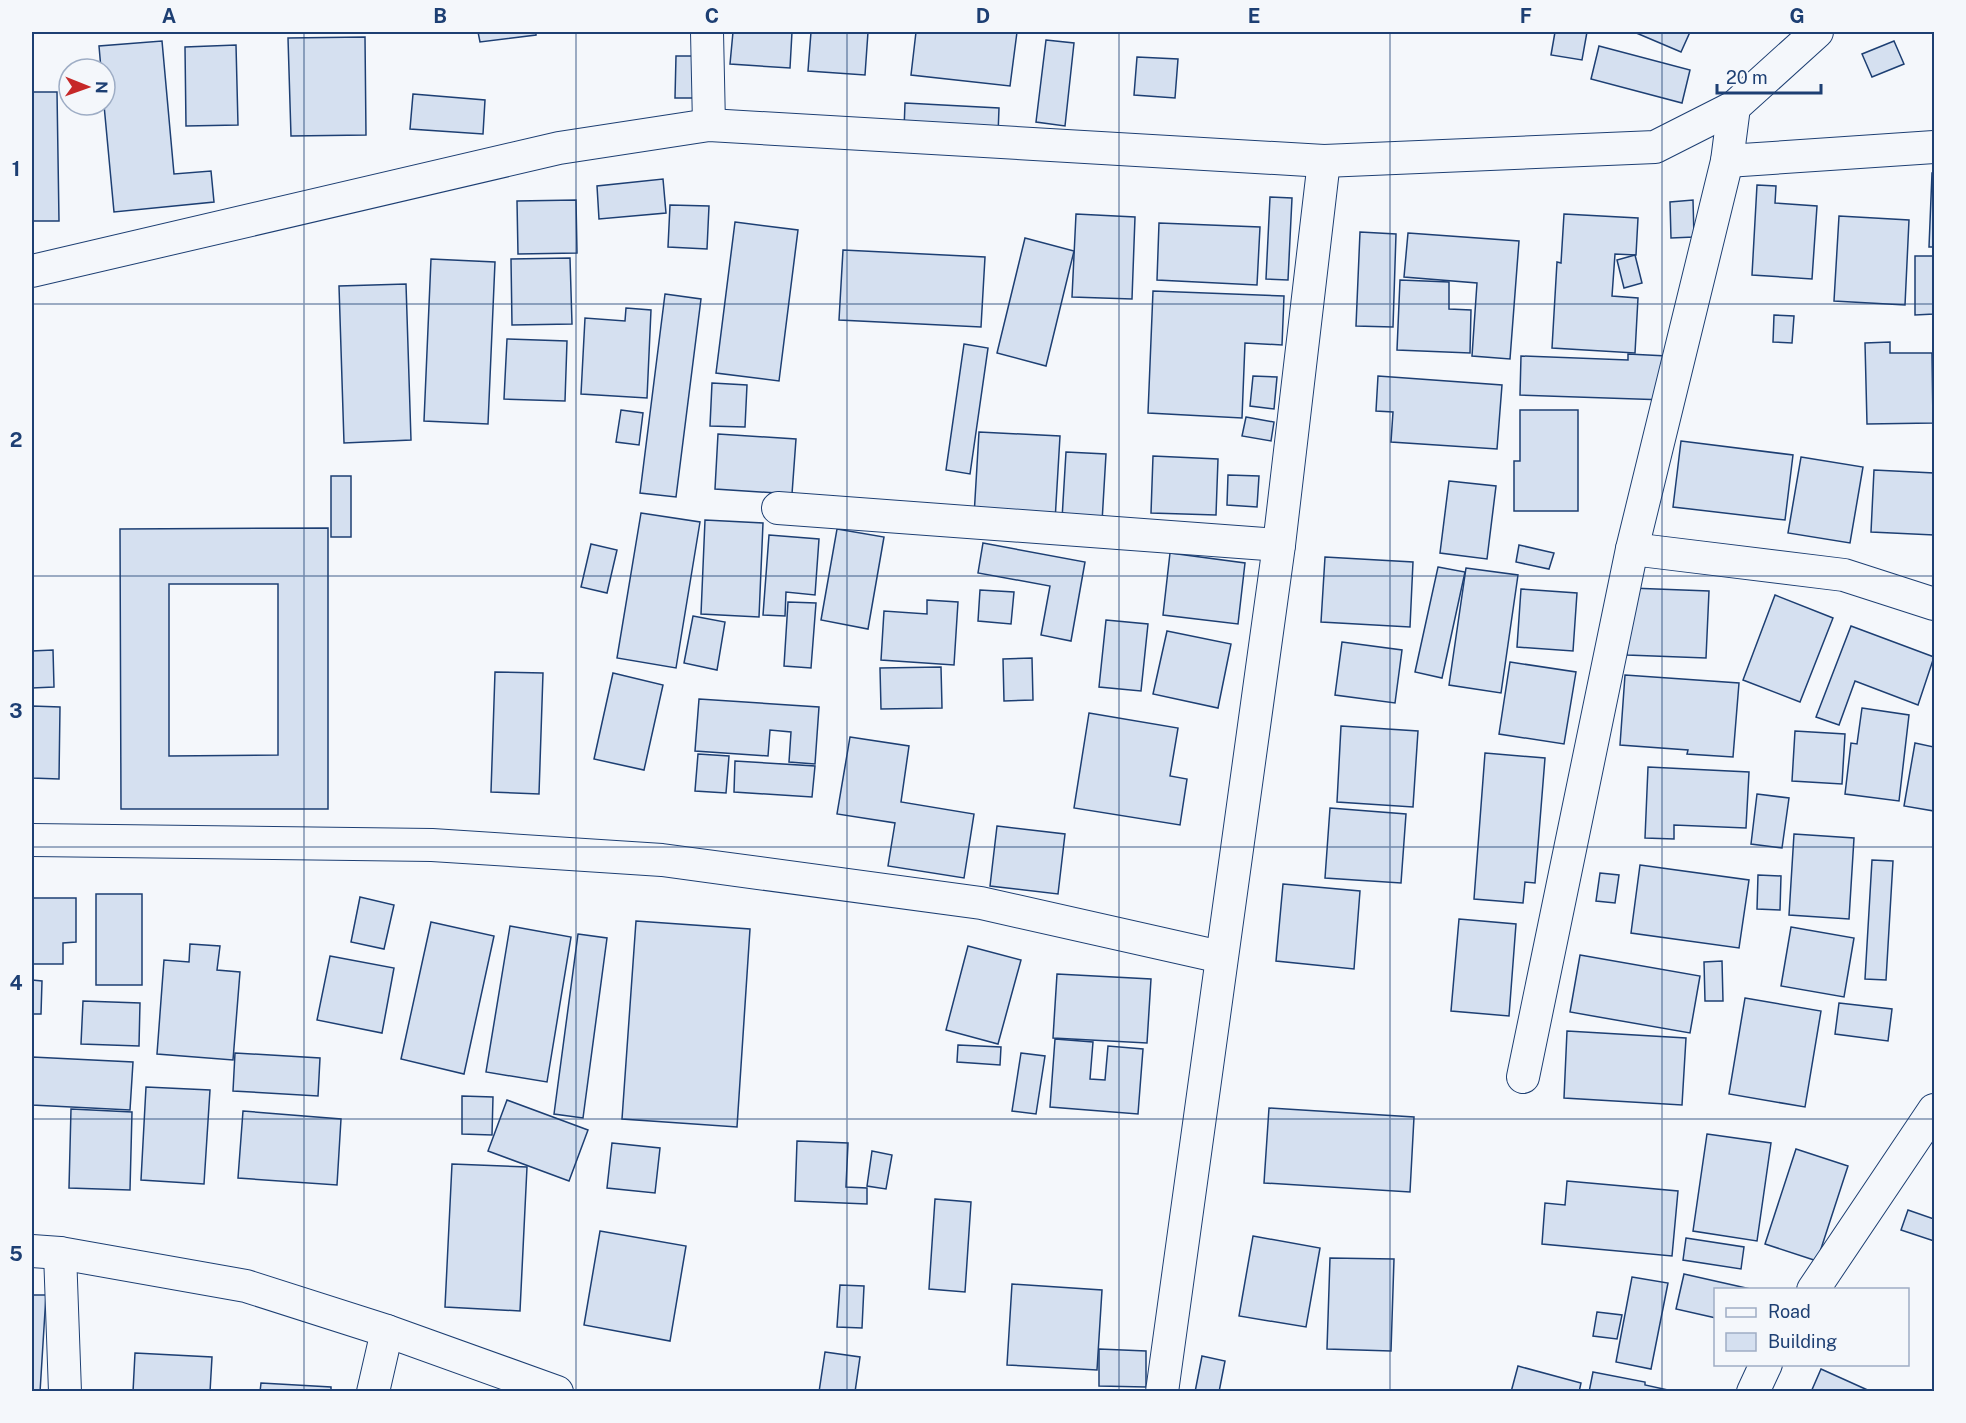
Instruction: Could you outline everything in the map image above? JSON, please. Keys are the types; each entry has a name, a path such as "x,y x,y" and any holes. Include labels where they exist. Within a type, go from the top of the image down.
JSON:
{"street":[{"path":"707,32 709,125"},
{"path":"32,271 559,148 709,125 1324,161 1655,147 1734,107 1817,32"},
{"path":"1523,1077 1632,549 1727,161 1734,107"},
{"path":"1727,161 1935,147"},
{"path":"1162,1392 1279,545 1324,161"},
{"path":"778,508 1279,545"},
{"path":"1632,549 1844,575 1935,604"},
{"path":"32,840 432,845 662,860 981,903 1221,957"},
{"path":"1814,1288 1935,1110"},
{"path":"65,1392 46,1252 246,1286 387,1331 557,1392"},
{"path":"373,1392 387,1331"},
{"path":"1753,1392 1766,1366"}],"building":[{"path":"478,32 536,32 536,35 480,42"},
{"path":"733,32 792,32 790,68 730,64"},
{"path":"811,32 868,32 865,75 808,71"},
{"path":"916,32 1017,32 1010,86 911,75"},
{"path":"1555,32 1587,32 1582,60 1551,55"},
{"path":"1634,32 1690,32 1681,52"},
{"path":"365,37 366,135 291,136 288,38"},
{"path":"1046,40 1074,43 1065,126 1036,122"},
{"path":"162,41 174,174 211,171 214,202 114,212 105,117 117,117 117,57 100,57 99,46"},
{"path":"1894,41 1904,64 1872,77 1862,54"},
{"path":"236,45 238,125 186,126 185,47"},
{"path":"1599,46 1690,70 1682,103 1591,79"},
{"path":"676,56 697,56 696,98 675,98"},
{"path":"1137,57 1178,59 1175,98 1134,95"},
{"path":"32,92 57,92 59,221 32,221"},
{"path":"413,94 485,100 483,134 410,129"},
{"path":"905,103 999,108 998,135 904,130"},
{"path":"1932,173 1934,173 1934,247 1929,247"},
{"path":"663,179 666,213 599,219 597,186"},
{"path":"1757,185 1776,186 1775,203 1817,206 1812,279 1752,275"},
{"path":"1270,197 1292,198 1288,280 1266,279"},
{"path":"576,200 577,253 518,254 517,201"},
{"path":"1693,200 1694,237 1671,238 1670,202"},
{"path":"670,205 709,206 707,249 668,247"},
{"path":"1076,214 1135,217 1132,299 1072,297"},
{"path":"1564,214 1638,218 1636,255 1615,254 1612,296 1638,298 1635,353 1552,348 1557,262 1561,263"},
{"path":"1839,216 1909,220 1905,305 1834,301"},
{"path":"735,222 798,230 779,381 716,373"},
{"path":"1159,223 1260,227 1257,285 1157,280"},
{"path":"1360,232 1396,234 1393,327 1356,326"},
{"path":"1408,233 1519,241 1510,359 1472,356 1477,283 1404,277"},
{"path":"1025,238 1074,251 1046,366 997,353"},
{"path":"843,250 985,257 981,327 839,320"},
{"path":"1635,255 1642,283 1624,288 1617,260"},
{"path":"1915,256 1934,256 1934,314 1915,315"},
{"path":"570,258 572,324 512,325 511,259"},
{"path":"431,259 495,262 488,424 424,421"},
{"path":"1400,280 1449,282 1449,309 1471,310 1470,353 1397,350"},
{"path":"406,284 411,440 344,443 339,286"},
{"path":"1153,291 1284,296 1282,345 1245,343 1242,418 1148,413"},
{"path":"665,294 701,299 676,497 640,493"},
{"path":"626,308 651,310 647,398 581,394 585,318 625,321"},
{"path":"1774,315 1794,316 1792,343 1773,342"},
{"path":"507,339 567,341 565,401 504,399"},
{"path":"1890,342 1890,353 1932,353 1933,423 1867,424 1865,343"},
{"path":"964,344 988,348 970,474 946,470"},
{"path":"1628,354 1667,356 1666,400 1520,395 1521,356 1628,360"},
{"path":"1253,376 1277,377 1274,409 1250,406"},
{"path":"1378,376 1502,385 1497,449 1391,442 1393,412 1376,411"},
{"path":"712,383 747,385 745,427 710,426"},
{"path":"621,410 643,413 639,445 616,442"},
{"path":"1520,410 1578,410 1578,511 1514,511 1514,461 1520,461"},
{"path":"1246,417 1274,422 1271,441 1242,436"},
{"path":"979,432 1060,436 1055,521 974,516"},
{"path":"718,434 796,439 792,494 715,489"},
{"path":"1681,441 1793,455 1785,520 1673,507"},
{"path":"1066,452 1106,454 1102,522 1062,519"},
{"path":"1153,456 1218,459 1216,515 1151,513"},
{"path":"1801,457 1863,467 1850,543 1788,533"},
{"path":"1874,470 1934,473 1934,535 1871,532"},
{"path":"1228,475 1259,476 1257,507 1227,505"},
{"path":"331,476 351,476 351,537 331,537"},
{"path":"1449,481 1496,486 1487,559 1440,553"},
{"path":"641,513 700,522 676,668 617,658"},
{"path":"705,520 763,523 759,617 701,614"},
{"path":"328,528 328,809 121,809 120,529","holes":["169,584 278,584 278,755 169,756"]},
{"path":"837,529 884,537 868,629 821,620"},
{"path":"769,535 819,539 815,595 786,592 785,616 763,615"},
{"path":"983,543 1085,562 1071,641 1041,635 1050,586 978,573"},
{"path":"591,544 617,550 607,593 581,587"},
{"path":"1519,545 1554,553 1549,569 1516,562"},
{"path":"1170,553 1245,563 1238,624 1163,615"},
{"path":"1325,557 1413,562 1410,627 1321,622"},
{"path":"1438,567 1465,572 1442,678 1415,672"},
{"path":"1466,568 1518,575 1501,693 1449,685"},
{"path":"1630,588 1709,591 1706,658 1627,655"},
{"path":"1521,589 1577,593 1573,651 1517,647"},
{"path":"980,590 1014,592 1011,624 978,621"},
{"path":"1775,595 1833,618 1800,702 1743,680"},
{"path":"927,600 958,602 954,665 881,660 884,611 927,614"},
{"path":"788,602 816,603 811,668 784,666"},
{"path":"693,616 725,622 717,670 684,663"},
{"path":"1106,620 1148,624 1141,691 1099,687"},
{"path":"1851,626 1934,657 1918,705 1855,681 1839,725 1816,717"},
{"path":"1167,631 1231,644 1218,708 1153,694"},
{"path":"1342,642 1402,650 1395,703 1335,695"},
{"path":"53,650 54,687 32,688 32,651"},
{"path":"1032,658 1033,700 1004,701 1003,659"},
{"path":"1510,662 1576,672 1564,744 1499,734"},
{"path":"941,667 942,708 881,709 880,668"},
{"path":"495,672 543,673 539,794 491,792"},
{"path":"613,673 663,685 644,770 594,759"},
{"path":"1625,675 1739,683 1733,757 1687,754 1688,750 1620,745"},
{"path":"699,699 819,707 815,764 789,762 791,732 770,730 768,756 695,751"},
{"path":"32,706 60,707 59,779 32,778"},
{"path":"1862,708 1909,715 1899,801 1845,794 1851,743 1857,744"},
{"path":"1089,713 1178,728 1170,776 1187,779 1180,825 1074,808"},
{"path":"1341,726 1418,731 1413,807 1337,802"},
{"path":"1795,731 1845,734 1842,784 1792,781"},
{"path":"850,737 909,746 901,802 974,814 964,878 888,866 895,823 837,814"},
{"path":"1915,743 1934,747 1934,811 1904,806"},
{"path":"1485,753 1545,758 1535,883 1525,882 1523,903 1474,899"},
{"path":"698,754 729,756 726,793 695,791"},
{"path":"735,761 815,766 812,797 734,792"},
{"path":"1648,767 1749,772 1746,828 1674,825 1674,839 1645,838"},
{"path":"1757,794 1789,798 1782,848 1751,844"},
{"path":"1330,808 1406,814 1401,883 1325,878"},
{"path":"997,826 1065,834 1058,894 990,886"},
{"path":"1794,834 1854,838 1849,919 1789,915"},
{"path":"1872,860 1893,861 1886,980 1865,979"},
{"path":"1640,865 1749,880 1739,948 1631,933"},
{"path":"1600,873 1619,875 1615,903 1596,901"},
{"path":"1758,875 1781,876 1780,910 1757,909"},
{"path":"1283,884 1360,891 1354,969 1276,961"},
{"path":"96,894 142,894 142,985 96,985"},
{"path":"360,897 394,905 384,949 351,942"},
{"path":"32,898 76,898 76,942 63,943 63,964 32,964"},
{"path":"1459,919 1516,924 1509,1016 1451,1011"},
{"path":"636,921 750,929 737,1127 622,1119"},
{"path":"431,922 494,936 464,1074 401,1059"},
{"path":"510,926 571,937 547,1082 486,1072"},
{"path":"1791,927 1854,938 1844,997 1781,986"},
{"path":"578,934 607,938 583,1118 554,1114"},
{"path":"190,944 220,946 217,970 240,972 233,1060 157,1054 164,960 189,962"},
{"path":"968,946 1021,960 998,1044 946,1030"},
{"path":"1580,955 1700,976 1690,1033 1570,1012"},
{"path":"330,956 394,968 382,1033 317,1020"},
{"path":"1722,961 1723,1001 1705,1001 1704,962"},
{"path":"1057,974 1151,979 1147,1043 1053,1038"},
{"path":"32,980 42,981 41,1014 32,1014"},
{"path":"1745,998 1821,1011 1805,1107 1729,1094"},
{"path":"83,1001 140,1003 139,1046 81,1044"},
{"path":"1839,1003 1892,1009 1888,1041 1835,1034"},
{"path":"1567,1031 1686,1038 1682,1105 1564,1098"},
{"path":"1055,1039 1093,1042 1090,1079 1105,1080 1108,1046 1143,1049 1138,1114 1050,1107"},
{"path":"958,1045 1001,1047 1000,1065 957,1062"},
{"path":"235,1053 320,1058 318,1096 233,1091"},
{"path":"1021,1053 1045,1056 1036,1114 1012,1111"},
{"path":"32,1057 133,1062 130,1110 32,1105"},
{"path":"146,1087 210,1090 204,1184 141,1180"},
{"path":"462,1096 493,1097 492,1135 462,1134"},
{"path":"507,1100 588,1130 569,1181 488,1151"},
{"path":"1269,1108 1414,1117 1410,1192 1264,1183"},
{"path":"71,1109 132,1112 130,1190 69,1188"},
{"path":"243,1111 341,1119 337,1185 238,1178"},
{"path":"1707,1134 1771,1143 1757,1241 1693,1231"},
{"path":"797,1141 848,1143 846,1187 867,1188 867,1204 795,1201"},
{"path":"612,1143 660,1148 655,1193 607,1188"},
{"path":"1796,1149 1848,1166 1817,1261 1765,1244"},
{"path":"872,1151 892,1155 886,1189 867,1186"},
{"path":"452,1164 527,1167 520,1311 445,1307"},
{"path":"1567,1181 1678,1191 1672,1256 1542,1244 1545,1203 1565,1205"},
{"path":"935,1199 971,1202 965,1292 929,1289"},
{"path":"1908,1210 1934,1219 1934,1241 1901,1230"},
{"path":"600,1231 686,1246 670,1341 584,1325"},
{"path":"1253,1236 1320,1248 1306,1327 1239,1316"},
{"path":"1686,1238 1744,1247 1741,1269 1683,1260"},
{"path":"1330,1258 1394,1259 1391,1351 1327,1349"},
{"path":"1684,1274 1746,1288 1714,1288 1714,1318 1676,1309"},
{"path":"1632,1277 1668,1283 1651,1369 1616,1362"},
{"path":"1012,1284 1102,1290 1097,1370 1007,1365"},
{"path":"840,1285 864,1286 862,1328 837,1327"},
{"path":"32,1295 46,1295 40,1392 32,1392"},
{"path":"1597,1312 1622,1315 1617,1339 1593,1336"},
{"path":"1099,1349 1146,1351 1146,1387 1099,1386"},
{"path":"825,1352 860,1357 855,1392 819,1392"},
{"path":"135,1353 212,1357 210,1392 133,1392"},
{"path":"1202,1356 1225,1361 1219,1392 1195,1392"},
{"path":"1518,1366 1581,1383 1579,1392 1511,1392"},
{"path":"1821,1369 1872,1392 1811,1392"},
{"path":"1593,1372 1645,1382 1645,1385 1677,1392 1589,1392"},
{"path":"261,1383 331,1387 331,1392 260,1392"}]}
